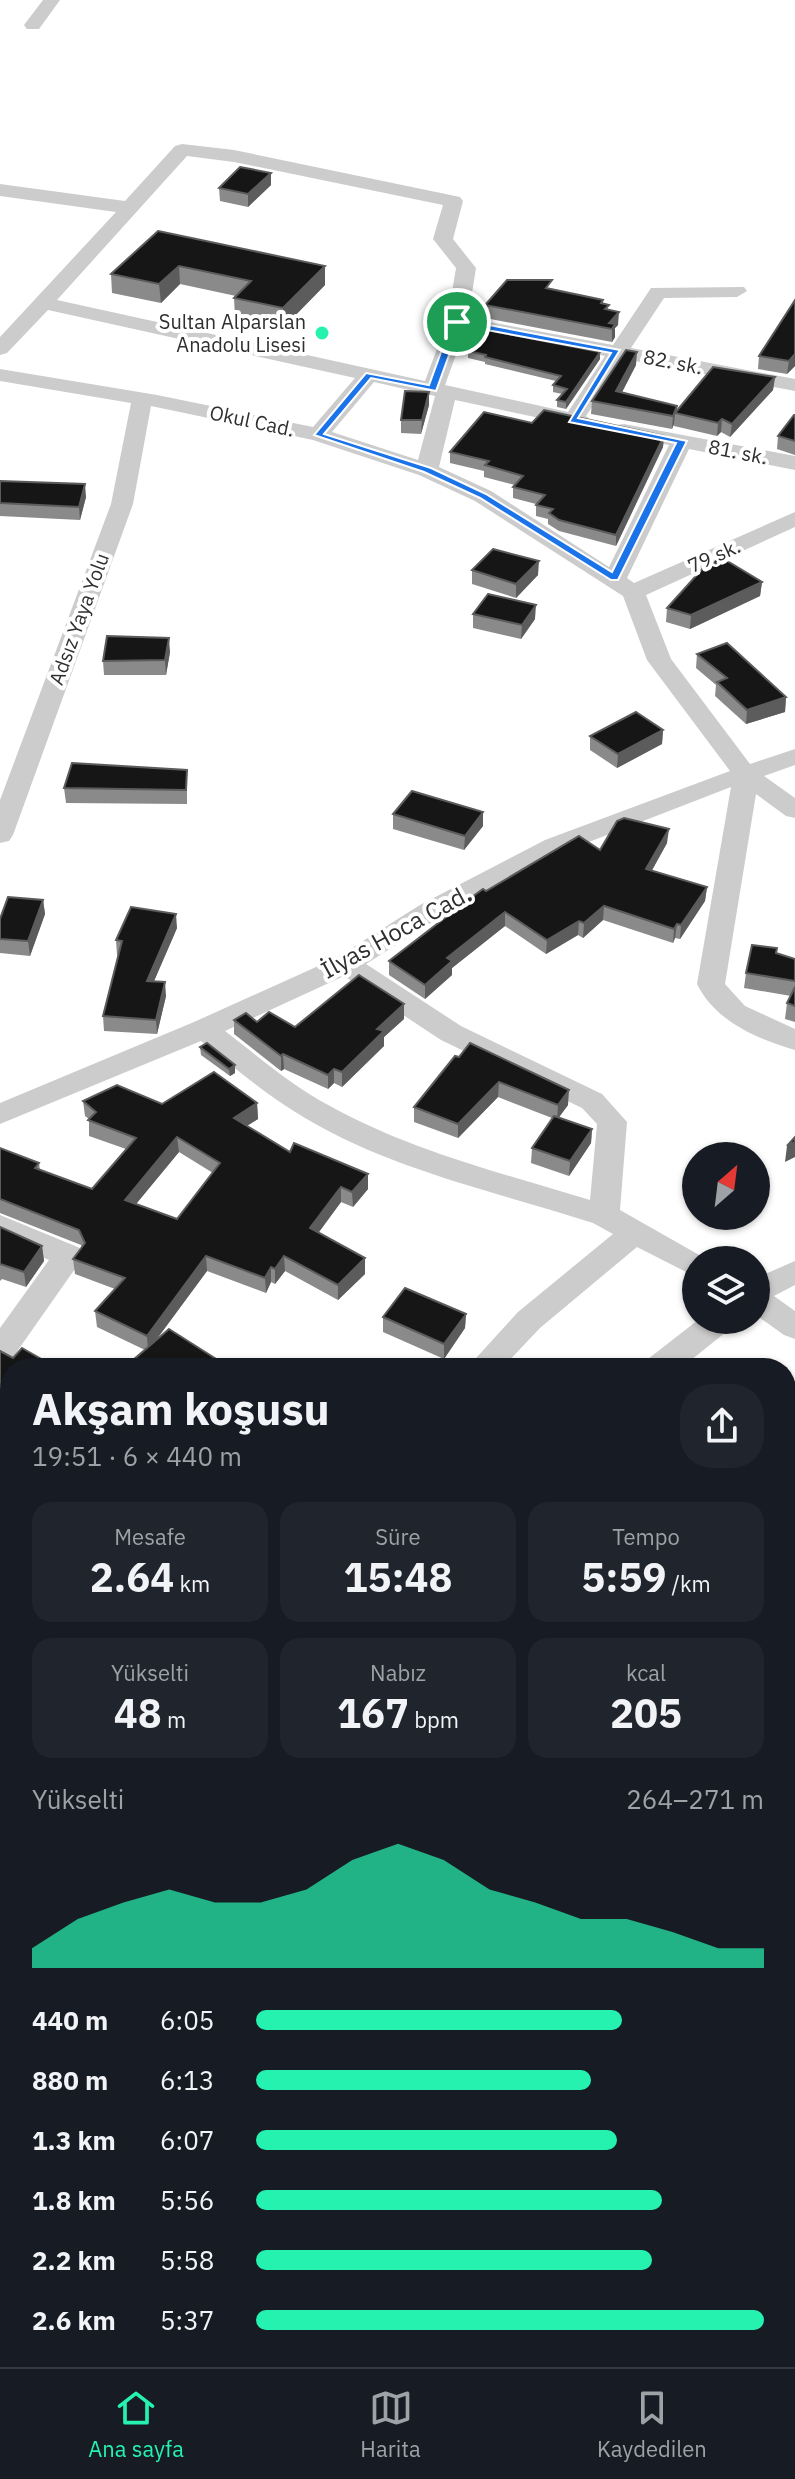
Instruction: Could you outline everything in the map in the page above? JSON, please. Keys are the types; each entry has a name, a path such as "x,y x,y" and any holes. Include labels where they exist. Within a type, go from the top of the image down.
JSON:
{"street":[{"path":"33,25 52,0"},
{"path":"0,349 182,150 234,156 453,201 443,239 465,265 464,280 457,322 439,390 427,470"},
{"path":"0,190 131,208"},
{"path":"573,420 658,292 737,291"},
{"name":"81. sk.","path":"43,303 573,420 795,463"},
{"name":"82. sk.","path":"457,322 795,385"},
{"name":"Okul Cad.","path":"0,375 142,399 318,435 427,470 483,496 624,585"},
{"path":"318,435 369,375"},
{"name":"Adsız Yaya Yolu","path":"0,835 122,504 142,399"},
{"path":"682,441 624,585 659,660 746,775 795,810"},
{"name":"79.sk.","path":"624,585 795,519"},
{"name":"İlyas Hoca Cad.","path":"0,1114 204,1029 346,964 430,911 554,846 692,792 795,757"},
{"path":"746,775 711,984 715,997 730,1010 795,1040"},
{"path":"346,964 451,1033 592,1101 605,1111 612,1122 604,1215"},
{"path":"204,1029 254,1069 331,1120 403,1152 604,1215 682,1259"},
{"path":"0,1226 69,1256 0,1352"},
{"path":"493,1358 529,1320 634,1233"},
{"path":"770,1284 795,1272"},
{"path":"770,1309 795,1327"},
{"path":"672,1358 702,1334"}],"building":[{"path":"240,167 271,173 248,194 219,188"},
{"path":"158,231 325,266 283,308 234,298 251,281 179,266 159,284 111,274"},
{"path":"507,280 552,280 546,288 603,300 601,303 609,305 605,309 619,312 609,323 615,324 612,329 485,305"},
{"path":"795,300 795,354 789,361 759,356"},
{"path":"477,328 600,352 566,402 557,400 567,389 553,385 561,376 468,351 473,346 462,344"},
{"path":"626,350 637,352 616,391 677,406 673,416 592,401"},
{"path":"713,367 775,377 732,424 722,419 718,423 675,413"},
{"path":"405,391 429,392 422,420 401,420"},
{"path":"544,410 664,436 616,535 559,520 549,513 553,509 536,505 545,495 513,487 523,476 485,465 489,461 450,452 484,412 532,423"},
{"path":"794,415 795,441 778,436"},
{"path":"0,481 85,484 79,507 0,503"},
{"path":"493,549 539,561 516,584 472,570"},
{"path":"724,559 762,582 691,615 667,608 703,568"},
{"path":"488,594 536,605 522,625 473,614"},
{"path":"107,636 169,638 165,660 103,661"},
{"path":"727,643 786,697 747,710 717,682 727,678 697,654"},
{"path":"636,712 663,730 618,754 590,736"},
{"path":"72,763 187,770 186,790 64,788"},
{"path":"412,791 483,812 465,836 393,814"},
{"path":"624,818 669,829 646,869 707,887 681,925 677,924 674,929 604,906 584,923 579,921 547,940 505,912 447,958 452,961 425,985 389,961 483,889 486,891 579,836 600,850 617,821"},
{"path":"8,897 43,900 28,941 0,939 0,919"},
{"path":"131,907 176,914 147,981 165,982 156,1020 103,1016 122,941 116,940"},
{"path":"752,945 777,948 776,953 795,959 795,981 746,973"},
{"path":"359,975 404,1004 377,1029 384,1031 342,1072 334,1069 328,1075 283,1054 281,1056 234,1020 246,1013 257,1022 269,1012 295,1027"},
{"path":"795,987 795,1006 787,1003"},
{"path":"207,1043 235,1065 229,1069 200,1047"},
{"path":"470,1043 569,1090 558,1105 499,1082 458,1124 414,1107 455,1056 459,1057"},
{"path":"214,1072 257,1103 234,1118 290,1152 294,1143 368,1174 352,1192 341,1187 310,1228 365,1258 338,1285 284,1256 275,1269 271,1267 265,1278 206,1256 147,1336 95,1311 125,1278 73,1259 85,1243 79,1230 0,1199 0,1148 39,1163 35,1168 92,1189 136,1138 88,1120 96,1112 83,1101 117,1085 162,1104","holes":["177,1137 220,1163 177,1219 125,1200"]},
{"path":"554,1116 592,1129 570,1161 532,1148"},
{"path":"0,1227 42,1246 24,1272 0,1264"},
{"path":"405,1288 466,1314 444,1344 383,1317"},
{"path":"169,1329 215,1358 135,1358"},
{"path":"22,1348 40,1358 13,1358"},
{"path":"0,1351 13,1358 0,1358"}],"place":[{"name":"Sultan Alparslan Anadolu Lisesi","path":"322,333"}],"route":[{"path":"457,322 617,352 573,420 682,441 615,578 483,496 427,470 318,435 369,375 433,389 457,322"}]}
